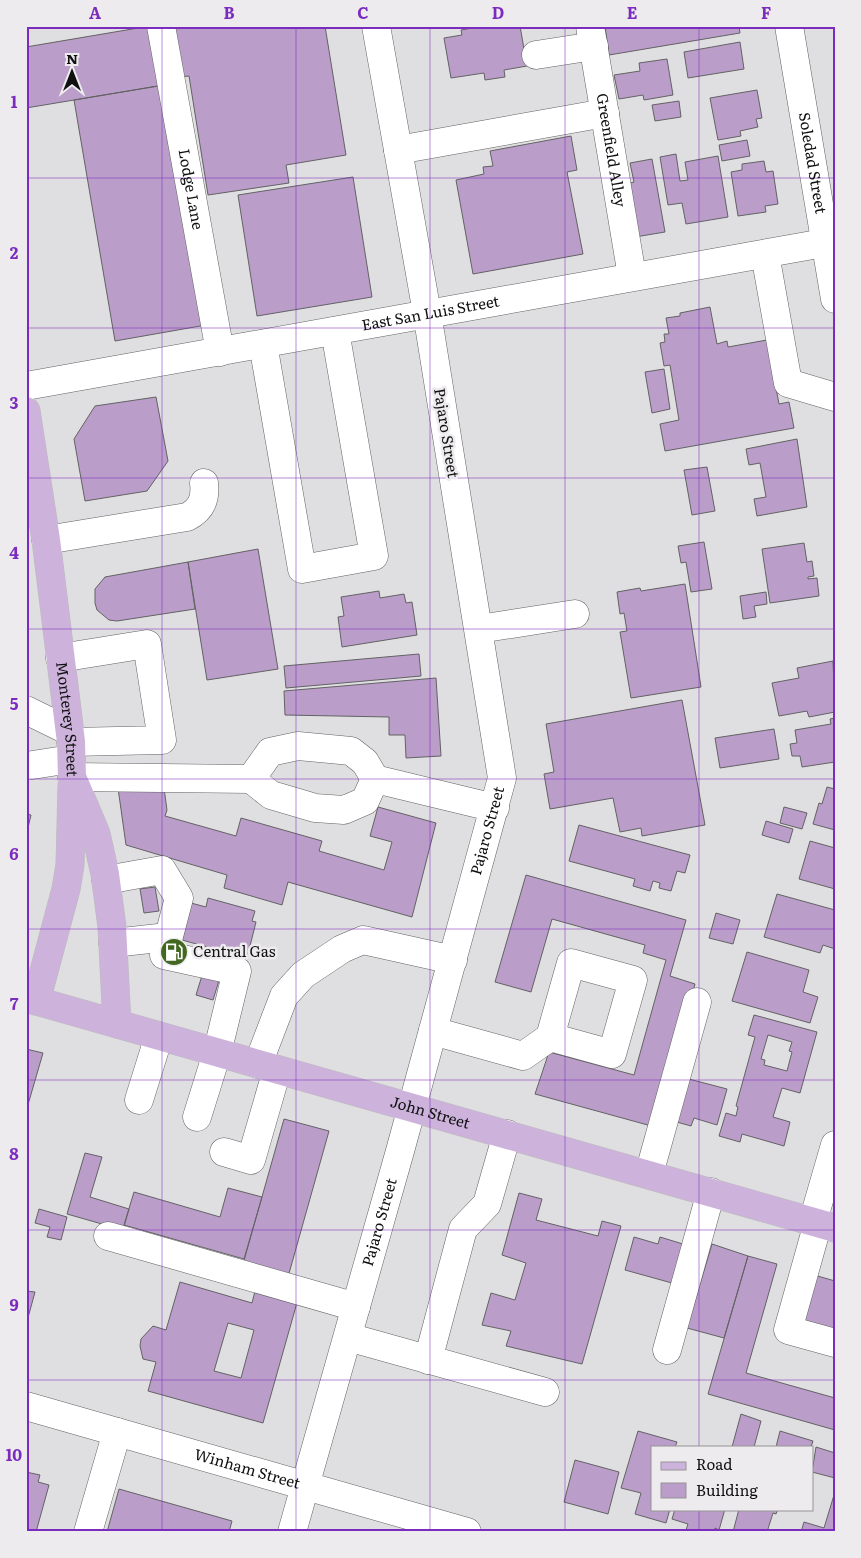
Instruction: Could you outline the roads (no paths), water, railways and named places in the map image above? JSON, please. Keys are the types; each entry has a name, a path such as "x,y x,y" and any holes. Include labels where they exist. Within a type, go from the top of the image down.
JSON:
{"main road":[{"name":"Monterey Street","path":"26,411 46,540 71,752 96,834 106,880 113,943 116,1024"},
{"path":"31,1000 69,873 71,752"},
{"name":"John Street","path":"31,1000 822,1224"}],"street":[{"name":"Lodge Lane","path":"161,26 220,352"},
{"name":"Pajaro Street","path":"292,1532 495,808 502,768 427,313 376,26"},
{"name":"Soledad Street","path":"789,26 830,242 835,299"},
{"path":"536,56 592,36"},
{"name":"Greenfield Alley","path":"592,36 632,276"},
{"path":"398,150 605,113"},
{"name":"East San Luis Street","path":"26,386 830,242"},
{"path":"765,254 788,383 835,397"},
{"path":"263,344 302,569 374,556 335,330"},
{"path":"46,540 187,517 196,512 202,504 206,495 204,483"},
{"path":"479,629 575,614"},
{"path":"26,766 71,752 162,740 147,644 60,658"},
{"path":"26,710 71,752 251,779 271,796 316,808 344,810 365,801 375,779"},
{"path":"251,779 270,752 298,746 351,751 365,762 375,779 495,808"},
{"path":"106,880 162,870 179,898 164,955 237,971 217,1052 197,1117"},
{"path":"113,943 168,937"},
{"path":"224,1152 251,1160 267,1067 284,996 303,975 342,949 363,940 453,960"},
{"path":"649,1174 698,1002"},
{"path":"433,1032 522,1056 550,1037"},
{"path":"139,1100 159,1036"},
{"path":"428,1360 463,1229 487,1204 507,1134"},
{"path":"835,1145 822,1224 788,1330 835,1343"},
{"path":"667,1350 711,1192"},
{"path":"108,1236 356,1307"},
{"path":"348,1337 545,1392"},
{"name":"Winham Street","path":"26,1406 467,1532"},
{"path":"88,1532 117,1432"}],"place":[{"name":"Central Gas","path":"174,952"}]}
